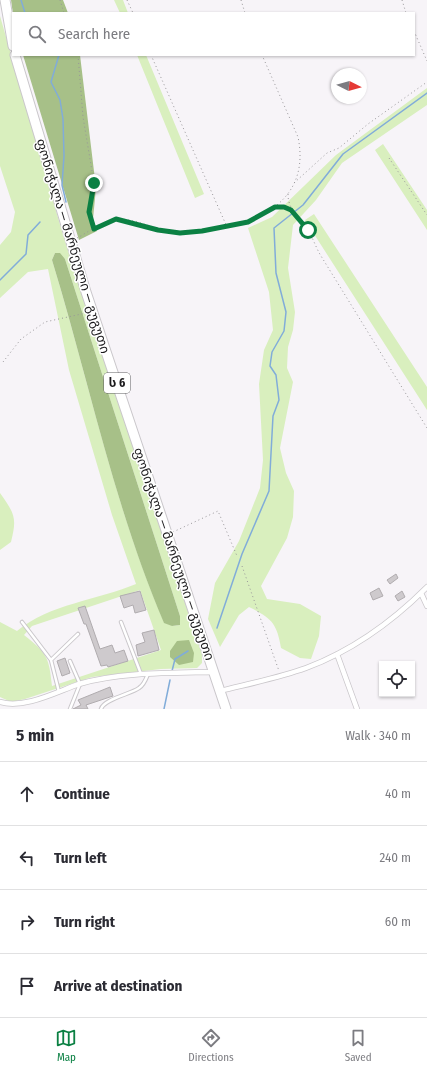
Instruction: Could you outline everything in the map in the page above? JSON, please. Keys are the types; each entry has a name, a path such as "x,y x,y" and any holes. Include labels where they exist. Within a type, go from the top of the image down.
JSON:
{"highway":[{"path":"5,0 12,40"},
{"name":"ფონიჭალა — მარნეული — გუგუთი","path":"15,56 92,311 226,709"}],"street":[{"path":"220,691 305,668 353,646 427,587"},
{"path":"421,593 427,606"},
{"path":"337,654 357,709"},
{"path":"0,702 17,704 37,700 80,684 98,680 148,674 214,672"}],"lane":[{"path":"22,622 51,660 59,692"},
{"path":"121,622 141,675"},
{"path":"51,660 78,634"},
{"path":"70,661 80,684 70,709"},
{"path":"101,709 105,703 139,688 144,683 148,674"}],"path":[{"path":"60,0 64,12"},
{"path":"127,0 132,12"},
{"path":"241,0 245,12"},
{"path":"402,0 406,12"},
{"path":"415,33 427,61"},
{"path":"78,56 83,117 94,183 89,212 94,229"},
{"path":"151,56 228,227"},
{"path":"71,240 116,219 158,230 180,233 228,227 248,222 283,201 294,183 298,172 301,151 298,137 262,56"},
{"path":"294,183 327,153 340,148 368,124 427,82"},
{"path":"389,158 427,215"},
{"path":"288,193 288,201 291,210 308,230 321,256 427,428"},
{"path":"275,207 284,207 291,210"},
{"path":"3,362 21,339 45,322 92,311"},
{"path":"167,534 218,511 237,556"},
{"path":"242,566 280,675"}],"green space":[{"path":"11,0 63,0 68,12 13,12"},
{"path":"114,0 123,0 128,12 120,12"},
{"path":"0,16 63,235 202,654 202,663 197,668 161,669 92,677 25,699 11,702 0,697 0,622 17,631 30,622 59,608 121,590 136,584 112,515 69,370 48,269 28,272 0,298 0,245 11,232 15,212 0,166","holes":["55,253 65,259 180,616 180,625 173,626 164,622 146,578 131,534 103,443 52,260","140,590 161,650 52,686 50,668 46,656 38,646 24,635 32,626"]},
{"path":"23,56 80,56 96,188 93,219 97,231 79,240"},
{"path":"137,56 146,56 204,194 195,198"},
{"path":"427,88 427,105 342,163 316,200 293,225 288,268 295,312 293,330 288,347 287,368 293,382 280,448 286,473 294,491 293,517 287,538 261,586 267,599 300,604 321,616 319,636 311,659 300,658 281,648 272,622 249,607 239,615 220,647 208,619 215,583 239,541 260,488 263,460 259,384 264,350 273,330 269,292 248,228 272,217 336,155"},
{"path":"383,144 427,210 427,230 375,150"},
{"path":"314,214 427,387 427,410 305,220"},
{"path":"55,253 60,253 65,259 180,616 180,625 172,626 164,623 146,579 116,489 103,443 52,260"},
{"path":"0,493 12,511 14,527 11,542 0,550"},
{"path":"189,640 194,653 193,662 179,665 170,657 170,651 177,641"}],"building":[{"path":"396,574 398,578 390,584 387,580"},
{"path":"379,588 383,596 373,600 370,593"},
{"path":"140,591 146,610 135,613 133,605 124,608 120,596"},
{"path":"402,591 405,597 398,601 395,596"},
{"path":"85,606 100,649 112,645 115,653 124,650 128,661 108,667 107,665 101,666 86,624 84,624 78,608"},
{"path":"154,630 159,650 138,656 136,645 145,642 142,633"},
{"path":"65,658 70,673 62,676 57,661"},
{"path":"110,687 113,696 86,705 88,709 73,709 81,705 78,700"}],"waterway":[{"path":"21,0 25,12"},
{"path":"59,56 51,82 60,100 63,119 64,156 62,185 66,202"},
{"path":"217,628 242,554 269,491 273,416 279,400 276,375 270,366 272,352 284,331 286,312 276,273 274,228 303,205 343,154 427,93"},
{"path":"0,280 26,254 28,235 40,222"},
{"path":"172,671 175,659 188,651"},
{"path":"164,709 170,680"}],"route":[{"path":"94,183 89,212 90,220 94,229 116,219 126,220 158,230 180,233 202,231 248,222 275,207 284,207 291,210 308,230"}]}
